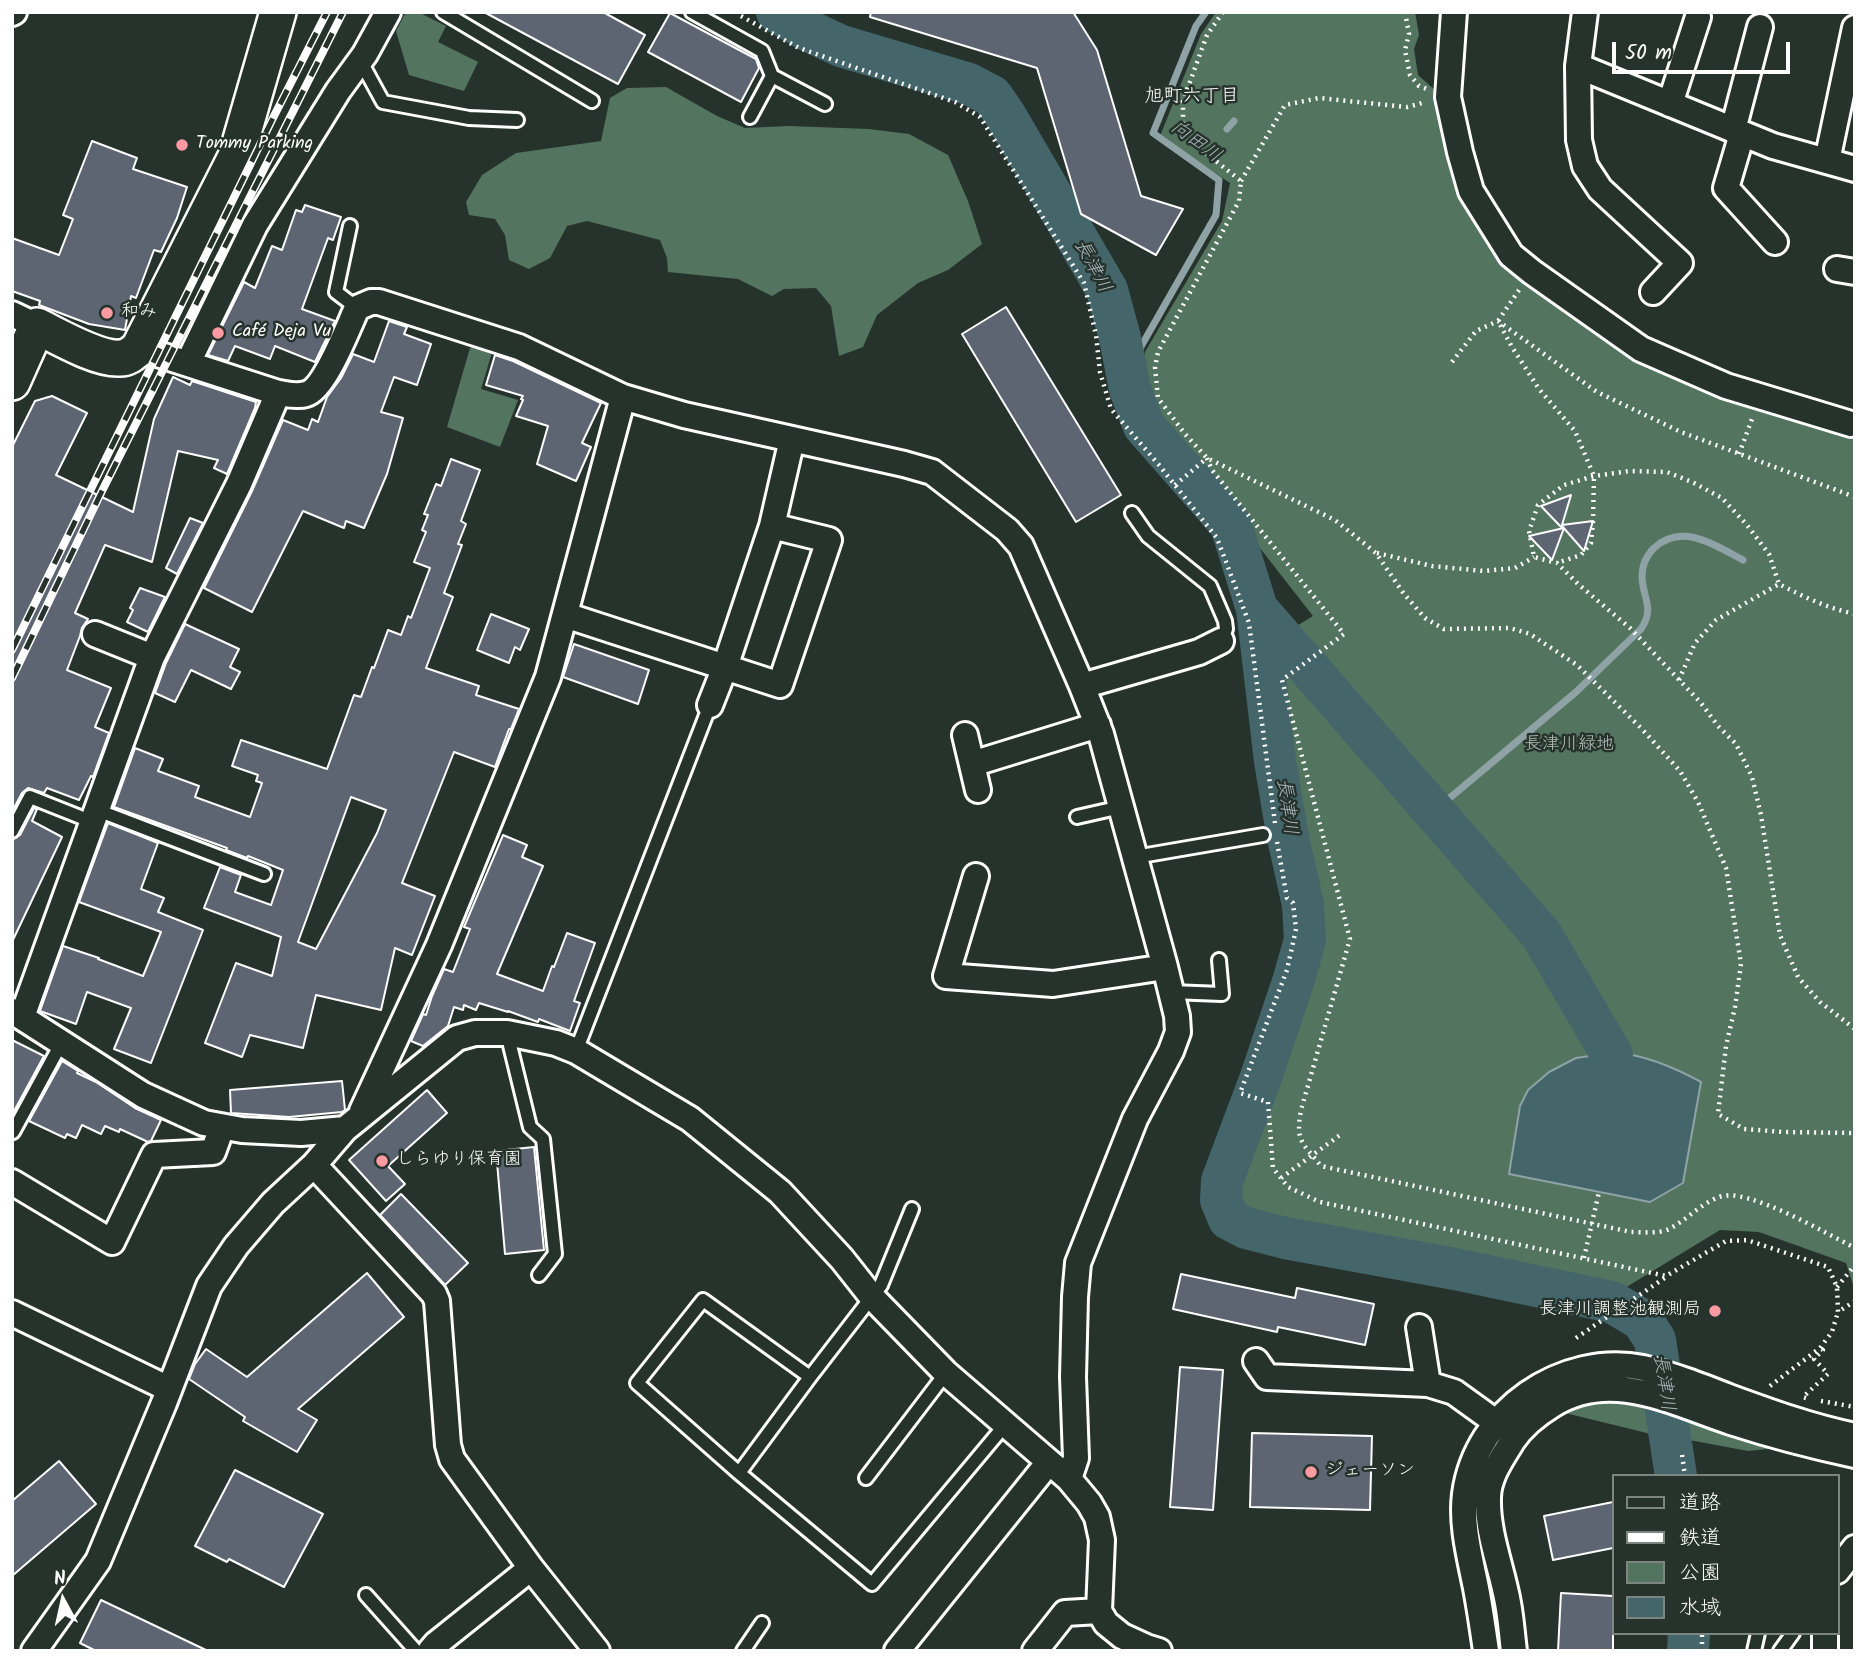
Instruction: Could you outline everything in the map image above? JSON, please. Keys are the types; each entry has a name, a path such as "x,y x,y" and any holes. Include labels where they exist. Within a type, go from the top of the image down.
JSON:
{"street":[{"path":"12,382 24,320 109,358 121,359 130,356 139,348 236,157 278,12"},
{"path":"188,363 255,225 338,91 365,54 388,12"},
{"path":"1454,12 1448,97 1460,152 1471,191 1511,255 1641,349 1726,386 1851,424"},
{"path":"1585,12 1578,66 1580,140 1585,166 1600,190 1679,263 1653,292"},
{"path":"1670,104 1698,17"},
{"path":"1760,27 1726,188 1775,242"},
{"path":"1827,161 1855,28"},
{"path":"1578,66 1773,146 1855,169"},
{"path":"139,348 278,393 308,394 325,376 357,308 370,302 379,302 519,347 623,397 684,415 932,472 1007,530 1021,546 1098,725 1166,967 1178,1032 1171,1051 1135,1119 1078,1263 1074,1363 1076,1458 1069,1479"},
{"path":"278,393 239,484 152,657 95,816 17,1014 143,1094 204,1123 242,1130 301,1133 353,1122"},
{"path":"353,1122 450,919 548,677 623,397"},
{"path":"710,705 772,526 792,439"},
{"path":"565,615 780,685 829,540 772,526"},
{"path":"94,634 152,657"},
{"path":"1082,685 1199,652 1221,641"},
{"path":"972,764 1098,725"},
{"path":"965,735 978,790"},
{"path":"976,876 946,976 1054,984 1166,967"},
{"path":"34,1651 98,1561 209,1286 236,1246 273,1203 314,1165 353,1122 457,1038 475,1033 508,1032 556,1043 576,1051 690,1119 780,1192 842,1259 872,1297 946,1373 1069,1479 1089,1503 1097,1517 1102,1540 1099,1611 1106,1623 1122,1636 1149,1650"},
{"path":"12,1182 112,1242 154,1155 213,1152 222,1126"},
{"path":"314,1165 434,1294 437,1301 448,1445 452,1459 531,1568 597,1651"},
{"path":"12,1313 169,1389"},
{"path":"1419,1326 1428,1384"},
{"path":"1256,1361 1267,1377 1428,1384 1454,1391 1497,1423"},
{"path":"1486,1651 1467,1536 1465,1496 1470,1469 1481,1445 1497,1423 1518,1400 1552,1379 1605,1366 1644,1380 1676,1403 1733,1422 1855,1455"},
{"path":"1514,1651 1508,1603 1490,1525 1488,1497 1491,1479 1527,1422 1559,1400 1606,1388 1628,1389 1644,1380 1672,1376 1792,1420 1855,1436"},
{"path":"897,1651 1049,1462"},
{"path":"1839,1568 1855,1548"},
{"path":"430,1651 531,1568"},
{"path":"1035,1651 1065,1613 1099,1611"}],"lane":[{"path":"443,12 592,101"},
{"path":"692,12 762,51 772,76 825,104"},
{"path":"360,60 383,102 469,118 517,120"},
{"path":"750,117 772,76"},
{"path":"350,226 336,292 357,308"},
{"path":"1132,513 1155,543 1210,586 1225,621 1226,629 1221,641"},
{"path":"576,1051 710,705"},
{"path":"12,831 30,797 95,816 264,874"},
{"path":"1077,817 1121,807"},
{"path":"1135,857 1263,835"},
{"path":"1171,992 1222,994 1219,960"},
{"path":"508,1032 530,1127 543,1139 555,1255 539,1275"},
{"path":"13,1132 62,1042"},
{"path":"740,1473 881,1285 912,1209"},
{"path":"810,1377 703,1300 638,1383 872,1584 1005,1425"},
{"path":"866,1478 946,1373"},
{"path":"366,1595 416,1651"},
{"path":"743,1651 762,1623"},
{"path":"1780,1651 1792,1635"}],"path":[{"path":"734,12 799,48 955,102 981,117 1084,283 1096,335 1100,372 1111,408 1217,538 1249,623 1275,825"},
{"path":"1223,12 1207,35 1183,101 1183,135 1241,181"},
{"path":"1405,12 1409,34 1405,50 1410,75 1419,86 1448,97"},
{"path":"1448,97 1407,107 1319,98 1285,105 1241,181 1239,201 1169,329 1158,352 1155,367 1158,398 1207,458 1212,470 1344,634 1282,680 1350,939 1301,1110 1298,1127 1300,1140 1321,1166 1631,1232 1667,1231 1706,1203 1723,1195 1742,1196 1768,1205 1855,1248"},
{"path":"1452,362 1476,331 1498,321 1532,272"},
{"path":"1498,321 1597,392 1681,432 1855,497"},
{"path":"1498,321 1511,347 1539,389 1575,431 1594,476 1591,543 1581,555 1557,563"},
{"path":"1739,454 1761,397"},
{"path":"1175,485 1207,458"},
{"path":"1207,458 1335,520 1376,553 1404,594 1425,618 1444,629 1510,628 1530,634 1577,665 1641,728 1681,771 1698,802 1726,868 1741,964 1726,1046 1718,1114 1744,1129 1855,1133"},
{"path":"1534,557 1529,531 1538,505 1564,485 1594,476 1629,471 1667,472 1692,481 1722,498 1747,524 1769,554 1779,584 1810,600 1855,614"},
{"path":"1376,553 1432,566 1484,571 1515,568 1534,557 1557,563 1630,628 1736,744 1752,777 1761,815 1780,935 1798,976 1820,1002 1855,1028"},
{"path":"1679,680 1695,643 1716,620 1779,584"},
{"path":"1277,838 1287,898 1293,903 1296,929 1287,970 1240,1093 1268,1102 1273,1168 1287,1187 1320,1202 1667,1276"},
{"path":"1281,1178 1340,1135"},
{"path":"1584,1258 1599,1192"},
{"path":"1576,1338 1667,1276 1726,1241 1747,1240 1828,1267 1836,1287 1838,1312 1832,1332 1820,1348 1769,1387 1761,1409"},
{"path":"1836,1287 1855,1265"},
{"path":"1838,1312 1855,1301"},
{"path":"1820,1348 1823,1350 1814,1359 1828,1374 1803,1397 1855,1407"},
{"path":"1682,1455 1685,1474"}],"green space":[{"path":"406,12 418,12 446,26 438,42 478,62 464,91 409,75 396,31"},
{"name":"長津川緑地","path":"1216,12 1415,12 1419,35 1414,49 1418,75 1437,92 1467,200 1640,357 1855,418 1855,1291 1846,1263 1759,1232 1720,1230 1615,1294 1248,1219 1232,1203 1228,1194 1231,1173 1249,1123 1303,937 1264,646 1313,616 1145,401 1142,377 1145,352 1222,221 1230,183 1160,136 1201,34"},
{"path":"666,87 717,116 745,128 789,126 869,129 909,134 948,155 968,201 982,244 948,270 918,283 877,315 863,347 839,356 831,306 816,288 784,289 772,296 738,279 668,272 667,258 660,240 587,221 567,226 550,258 529,269 509,260 505,235 495,219 469,215 466,202 482,175 516,153 601,141 610,98 627,88"},
{"path":"480,345 493,349 481,389 518,400 500,447 447,427 470,348"},
{"path":"1593,1399 1646,1401 1651,1434 1561,1412"},
{"path":"1650,1402 1678,1411 1682,1440 1653,1434"},
{"path":"1681,1412 1777,1448 1748,1451 1684,1439"}],"water":[{"path":"1629,1054 1650,1060 1701,1082 1683,1183 1650,1202 1509,1174 1520,1106 1528,1090 1549,1072 1576,1058"}],"building":[{"path":"484,12 603,12 645,35 618,84"},
{"path":"871,12 1073,12 1097,50 1141,196 1183,209 1156,255 1081,214 1037,68 870,17"},
{"path":"670,13 756,59 759,68 741,102 648,52"},
{"path":"92,141 137,158 133,169 187,187 177,218 161,252 154,250 136,298 131,296 125,330 89,324 39,305 40,301 12,291 12,238 59,255 73,219 63,215"},
{"path":"305,205 341,217 333,240 328,238 302,309 335,321 315,362 275,346 270,359 235,346 228,361 208,355 244,282 255,288 272,246 282,250 296,210 302,212"},
{"path":"1006,307 1121,495 1076,522 962,334"},
{"path":"389,321 407,327 404,334 431,344 417,385 394,377 381,412 403,418 387,474 364,528 346,521 344,528 303,511 252,612 204,588 252,491 283,420 308,430 312,419 318,422 327,397 341,378 353,354 374,362"},
{"path":"495,355 601,403 582,443 591,447 576,481 537,464 548,426 516,416 523,396 486,385"},
{"path":"173,377 190,385 192,381 256,402 255,408 227,474 214,468 218,460 178,451 152,562 105,545 75,613 88,619 82,628 67,670 111,688 95,727 109,733 93,777 91,776 79,800 47,788 44,793 28,788 22,793 12,812 12,447 35,401 52,396 87,413 56,475 133,512 154,419"},
{"path":"451,459 480,470 461,521 466,524 458,544 462,545 444,593 453,597 426,668 479,686 476,695 519,709 495,767 454,752 402,883 435,896 412,955 395,948 381,1010 316,995 303,1048 250,1035 242,1057 205,1043 236,963 272,976 281,937 204,908 220,867 241,875 235,892 271,905 283,870 114,807 135,748 163,759 158,771 199,786 195,797 250,817 262,783 256,781 258,775 232,766 241,740 327,769 354,695 361,697 388,630 401,635 408,616 411,618 430,568 414,562 426,532 422,530 428,515 424,514 436,484 441,486","holes":["351,797 386,810 377,833 316,949 298,942"]},
{"path":"1571,495 1562,525 1593,521 1584,551 1541,506"},
{"path":"190,518 203,523 177,574 166,568"},
{"path":"1564,528 1552,560 1529,536"},
{"path":"140,588 165,597 148,632 127,622 133,610 130,608"},
{"path":"491,614 529,629 520,650 515,647 509,663 477,650"},
{"path":"185,624 239,649 230,667 240,672 231,689 191,670 175,702 155,693"},
{"path":"574,644 649,670 638,704 563,677"},
{"path":"34,808 37,809 32,821 62,837 12,942 12,840 20,835"},
{"path":"108,823 158,843 141,889 164,898 158,912 203,930 151,1063 114,1049 131,1008 87,992 76,1024 40,1011 63,946 143,976 161,932 79,902"},
{"path":"503,835 527,845 522,857 543,866 497,974 543,991 567,933 595,943 574,1001 580,1003 570,1031 539,1019 538,1022 479,1003 476,1010 464,1005 463,1010 454,1007 448,1026 423,1046 411,1041 423,1014 426,1015 444,969 453,972 470,929 464,927"},
{"path":"12,1040 44,1056 13,1113 12,1113"},
{"path":"62,1061 135,1108 161,1120 151,1141 120,1129 119,1132 105,1126 101,1134 82,1125 76,1138 67,1134 65,1138 29,1121"},
{"path":"342,1081 345,1110 342,1112 289,1117 231,1113 230,1090"},
{"path":"427,1090 447,1113 388,1166 405,1184 386,1201 349,1160"},
{"path":"534,1147 544,1250 505,1254 496,1151"},
{"path":"401,1194 468,1263 445,1285 380,1215"},
{"path":"367,1273 404,1317 298,1409 317,1420 297,1452 243,1421 245,1417 189,1379 195,1364 206,1349 247,1377"},
{"path":"1181,1274 1295,1298 1297,1288 1374,1304 1365,1345 1278,1327 1277,1332 1173,1309"},
{"path":"1180,1367 1223,1370 1213,1510 1170,1507"},
{"name":"ジェーソン","path":"1252,1433 1372,1436 1370,1510 1250,1507"},
{"path":"59,1461 96,1504 12,1576 12,1501"},
{"path":"235,1470 323,1514 284,1587 229,1559 227,1562 195,1546"},
{"path":"1612,1502 1612,1548 1553,1560 1544,1516"},
{"path":"1561,1593 1612,1596 1613,1651 1558,1651"},
{"path":"101,1600 208,1651 96,1651 80,1643"}],"waterway":[{"name":"長津川","path":"777,12 841,46 969,84 992,96 1107,290 1130,389 1144,426 1231,525 1257,609 1275,761 1303,905 1305,940 1260,1080 1222,1181 1221,1200 1229,1219 1246,1228 1285,1238 1455,1269 1612,1302 1642,1320 1655,1340 1676,1474"},
{"name":"向田川","path":"1127,371 1216,215 1219,180 1153,133 1196,26 1206,12"},
{"path":"1227,129 1234,121"},
{"path":"1433,812 1576,692 1641,629 1648,609 1643,569 1654,548 1665,540 1687,536 1710,543 1743,560"},
{"path":"1257,609 1541,934 1612,1055"},
{"name":"長津川","path":"1688,1651 1689,1635"}],"railway":[{"path":"12,650 327,12"},
{"path":"12,678 101,493 343,12"}],"place":[{"name":"Tommy Parking","path":"182,145"},
{"name":"和み","path":"107,313"},
{"name":"Café Deja Vu","path":"218,333"},
{"name":"しらゆり保育園","path":"382,1161"},
{"name":"長津川調整池観測局","path":"1715,1311"},
{"name":"ジェーソン","path":"1311,1472"}],"district":[{"name":"旭町六丁目","path":"1192,98"}]}
